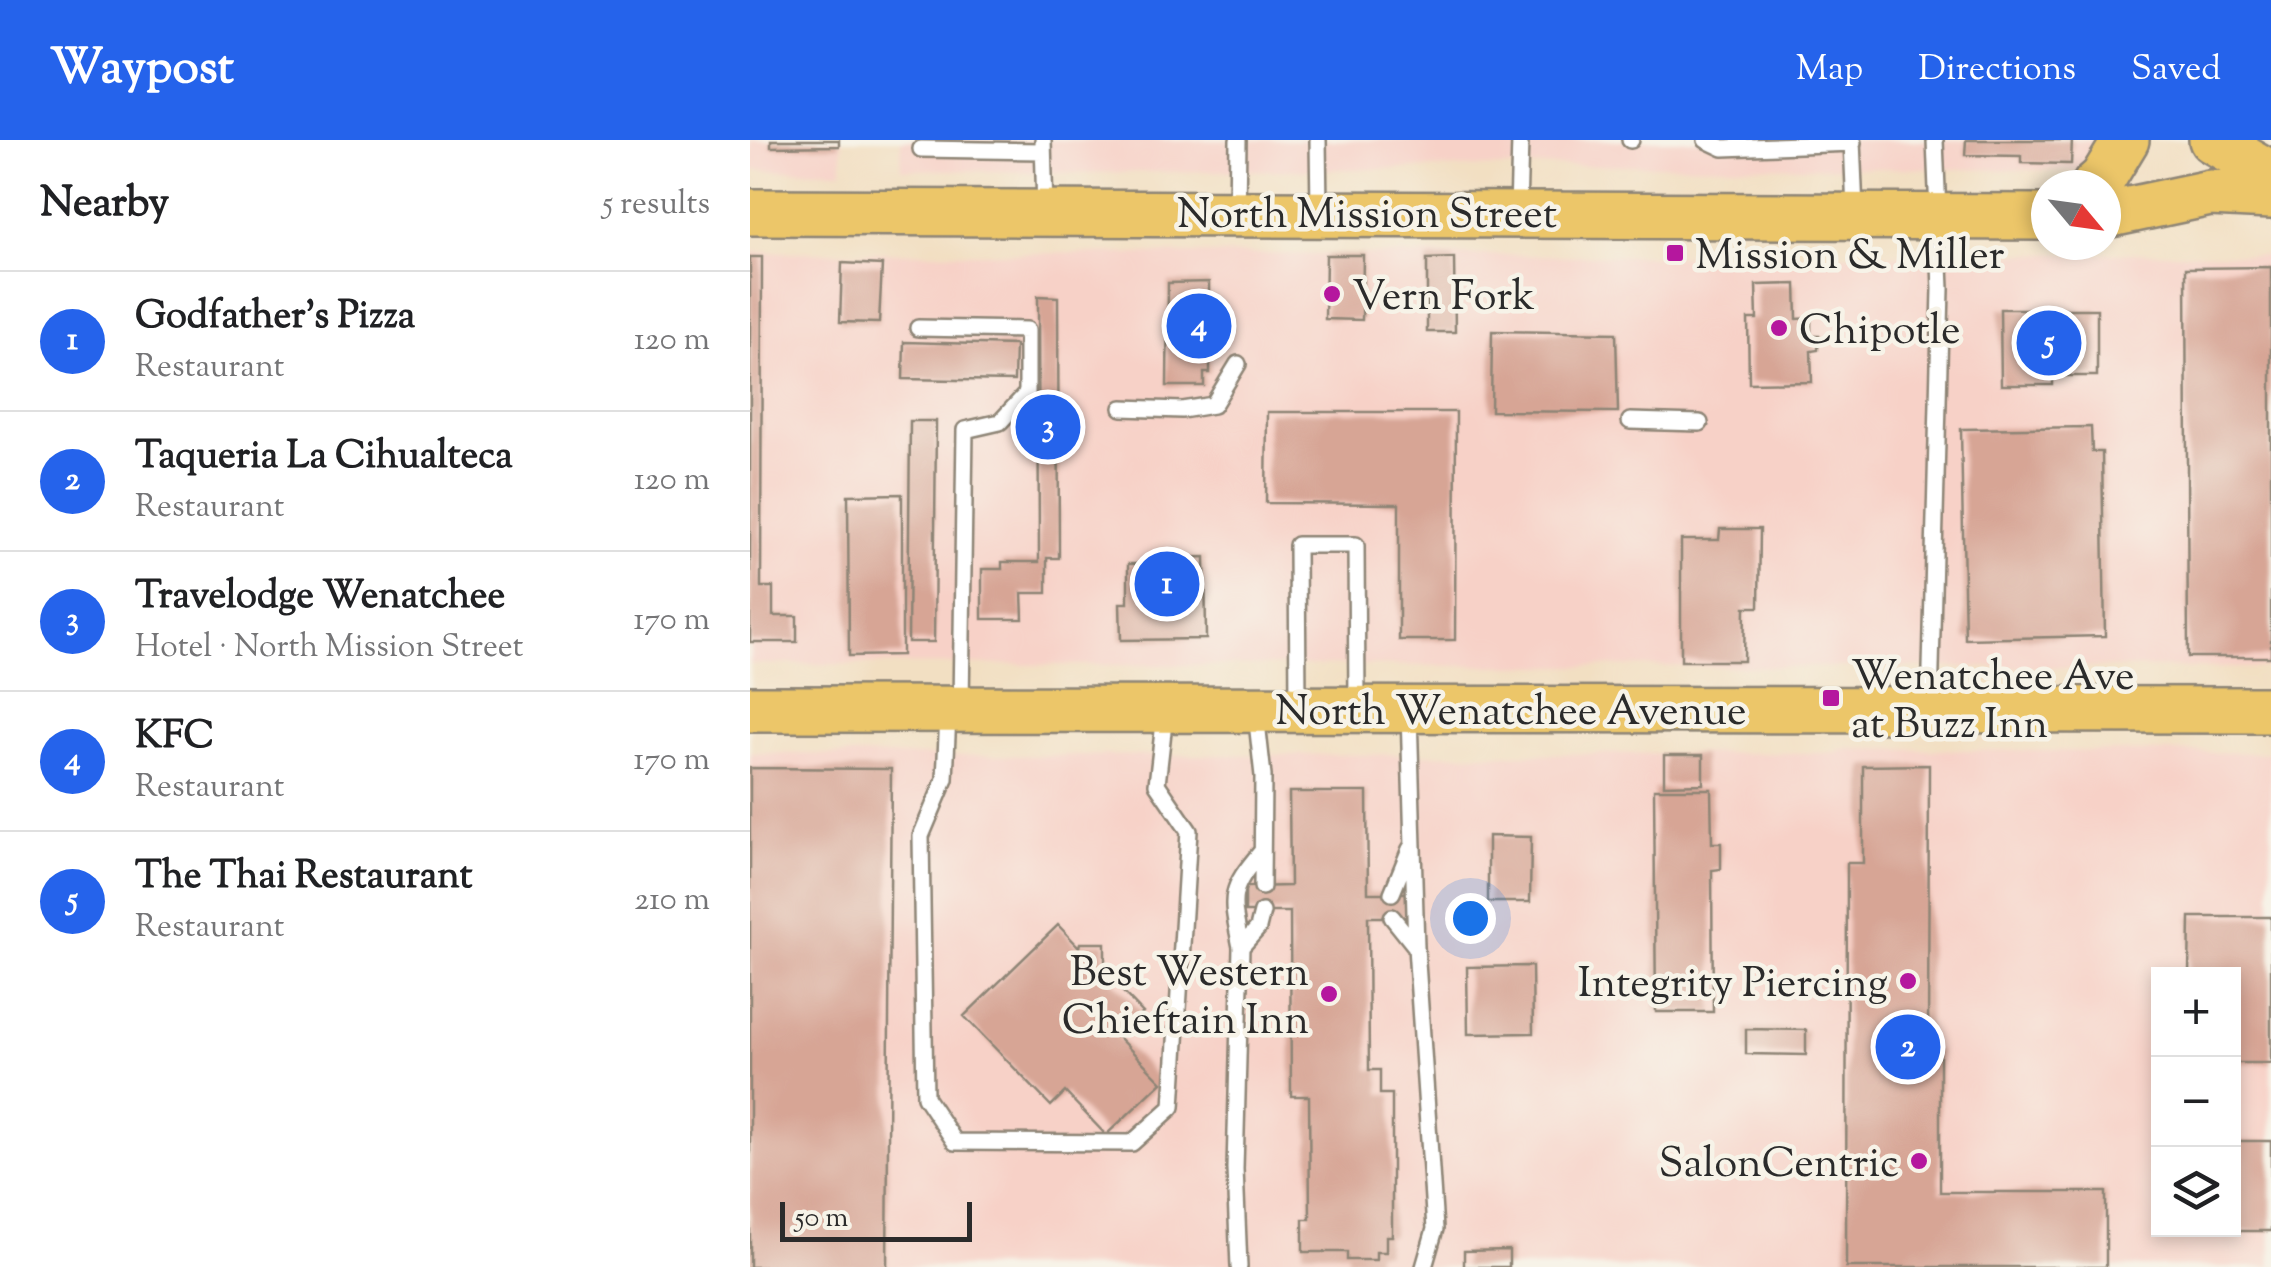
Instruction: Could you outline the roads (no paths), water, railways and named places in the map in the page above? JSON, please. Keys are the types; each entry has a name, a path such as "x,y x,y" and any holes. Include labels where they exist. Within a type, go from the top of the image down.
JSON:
{"main road":[{"path":"2108,170 2126,140"},
{"path":"2212,140 2271,174"},
{"path":"2121,212 2210,193 2271,196"},
{"name":"North Mission Street","path":"1984,215 2031,201"},
{"name":"North Mission Street","path":"750,212 2031,216"},
{"name":"North Wenatchee Avenue","path":"750,710 2271,710"}],"lane":[{"path":"1237,212 1238,140"},
{"path":"1318,140 1319,212"},
{"path":"1518,213 1520,140"},
{"path":"1706,140 1722,148 1852,141 1855,214"},
{"path":"1930,710 1941,289 1934,140"},
{"path":"920,149 1043,145 1045,211"},
{"path":"918,328 1028,330 1027,393 1000,422 965,430 955,710 944,779 922,836 925,1097 955,1142 1132,1143 1172,1107 1189,830 1157,784 1166,710"},
{"path":"1122,408 1182,410 1213,405 1238,364"},
{"path":"1630,421 1700,423"},
{"path":"1262,887 1263,776 1277,710 1297,545 1356,545 1357,709"},
{"path":"1409,710 1416,947 1435,1229 1424,1267"},
{"path":"1392,893 1413,840"},
{"path":"1239,1267 1236,1169 1242,947 1233,907 1237,880 1261,852"},
{"path":"1242,947 1258,928 1262,912"},
{"path":"1392,916 1416,947"}],"place":[{"name":"Mission & Miller","path":"1675,253"},
{"name":"Vern Fork","path":"1332,294"},
{"name":"KFC","path":"1199,326"},
{"name":"Chipotle","path":"1779,328"},
{"name":"The Thai Restaurant","path":"2049,343"},
{"name":"Travelodge Wenatchee","path":"1048,427"},
{"name":"Godfather's Pizza","path":"1167,584"},
{"name":"Wenatchee Ave at Buzz Inn","path":"1831,698"},
{"name":"Integrity Piercing","path":"1908,981"},
{"name":"Best Western Chieftain Inn","path":"1329,994"},
{"name":"Taqueria La Cihualteca","path":"1908,1047"},
{"name":"SalonCentric","path":"1919,1161"}]}
